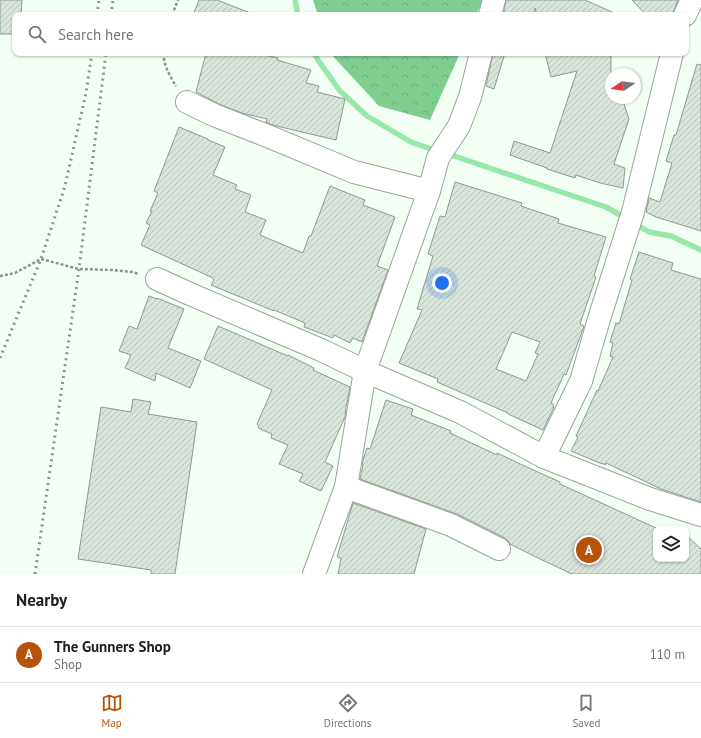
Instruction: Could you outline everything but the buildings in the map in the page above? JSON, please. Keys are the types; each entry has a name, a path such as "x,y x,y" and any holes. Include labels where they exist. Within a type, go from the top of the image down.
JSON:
{"street":[{"path":"491,12 494,0"},
{"path":"686,12 692,0"},
{"path":"314,574 346,487 365,371 429,191 438,158 459,126 470,97 480,56"},
{"path":"544,457 581,381 599,318 631,220 671,56"},
{"path":"187,102 214,115 354,172 429,191"},
{"path":"157,279 460,412 544,457 650,499 701,515"},
{"path":"346,487 452,524 498,549"}],"path":[{"path":"173,12 178,0"},
{"path":"163,56 174,84 187,102"},
{"path":"0,276 15,273 41,259 79,269 133,272 157,279"}],"green space":[{"path":"313,0 483,0 477,12 317,12"},
{"path":"333,56 459,56 430,120 379,106"}],"waterway":[{"path":"295,0 297,12"},
{"path":"316,56 340,91 367,116 411,142 437,151"},
{"path":"445,153 606,207 627,219"},
{"path":"634,223 649,232 671,236 701,250"}],"railway":[{"path":"97,12 99,0"},
{"path":"111,12 113,0"},
{"path":"0,358 41,259 65,186 86,93 92,56"},
{"path":"35,574 79,269 106,56"}],"place":[{"name":"The Gunners Shop","path":"589,550"}]}
